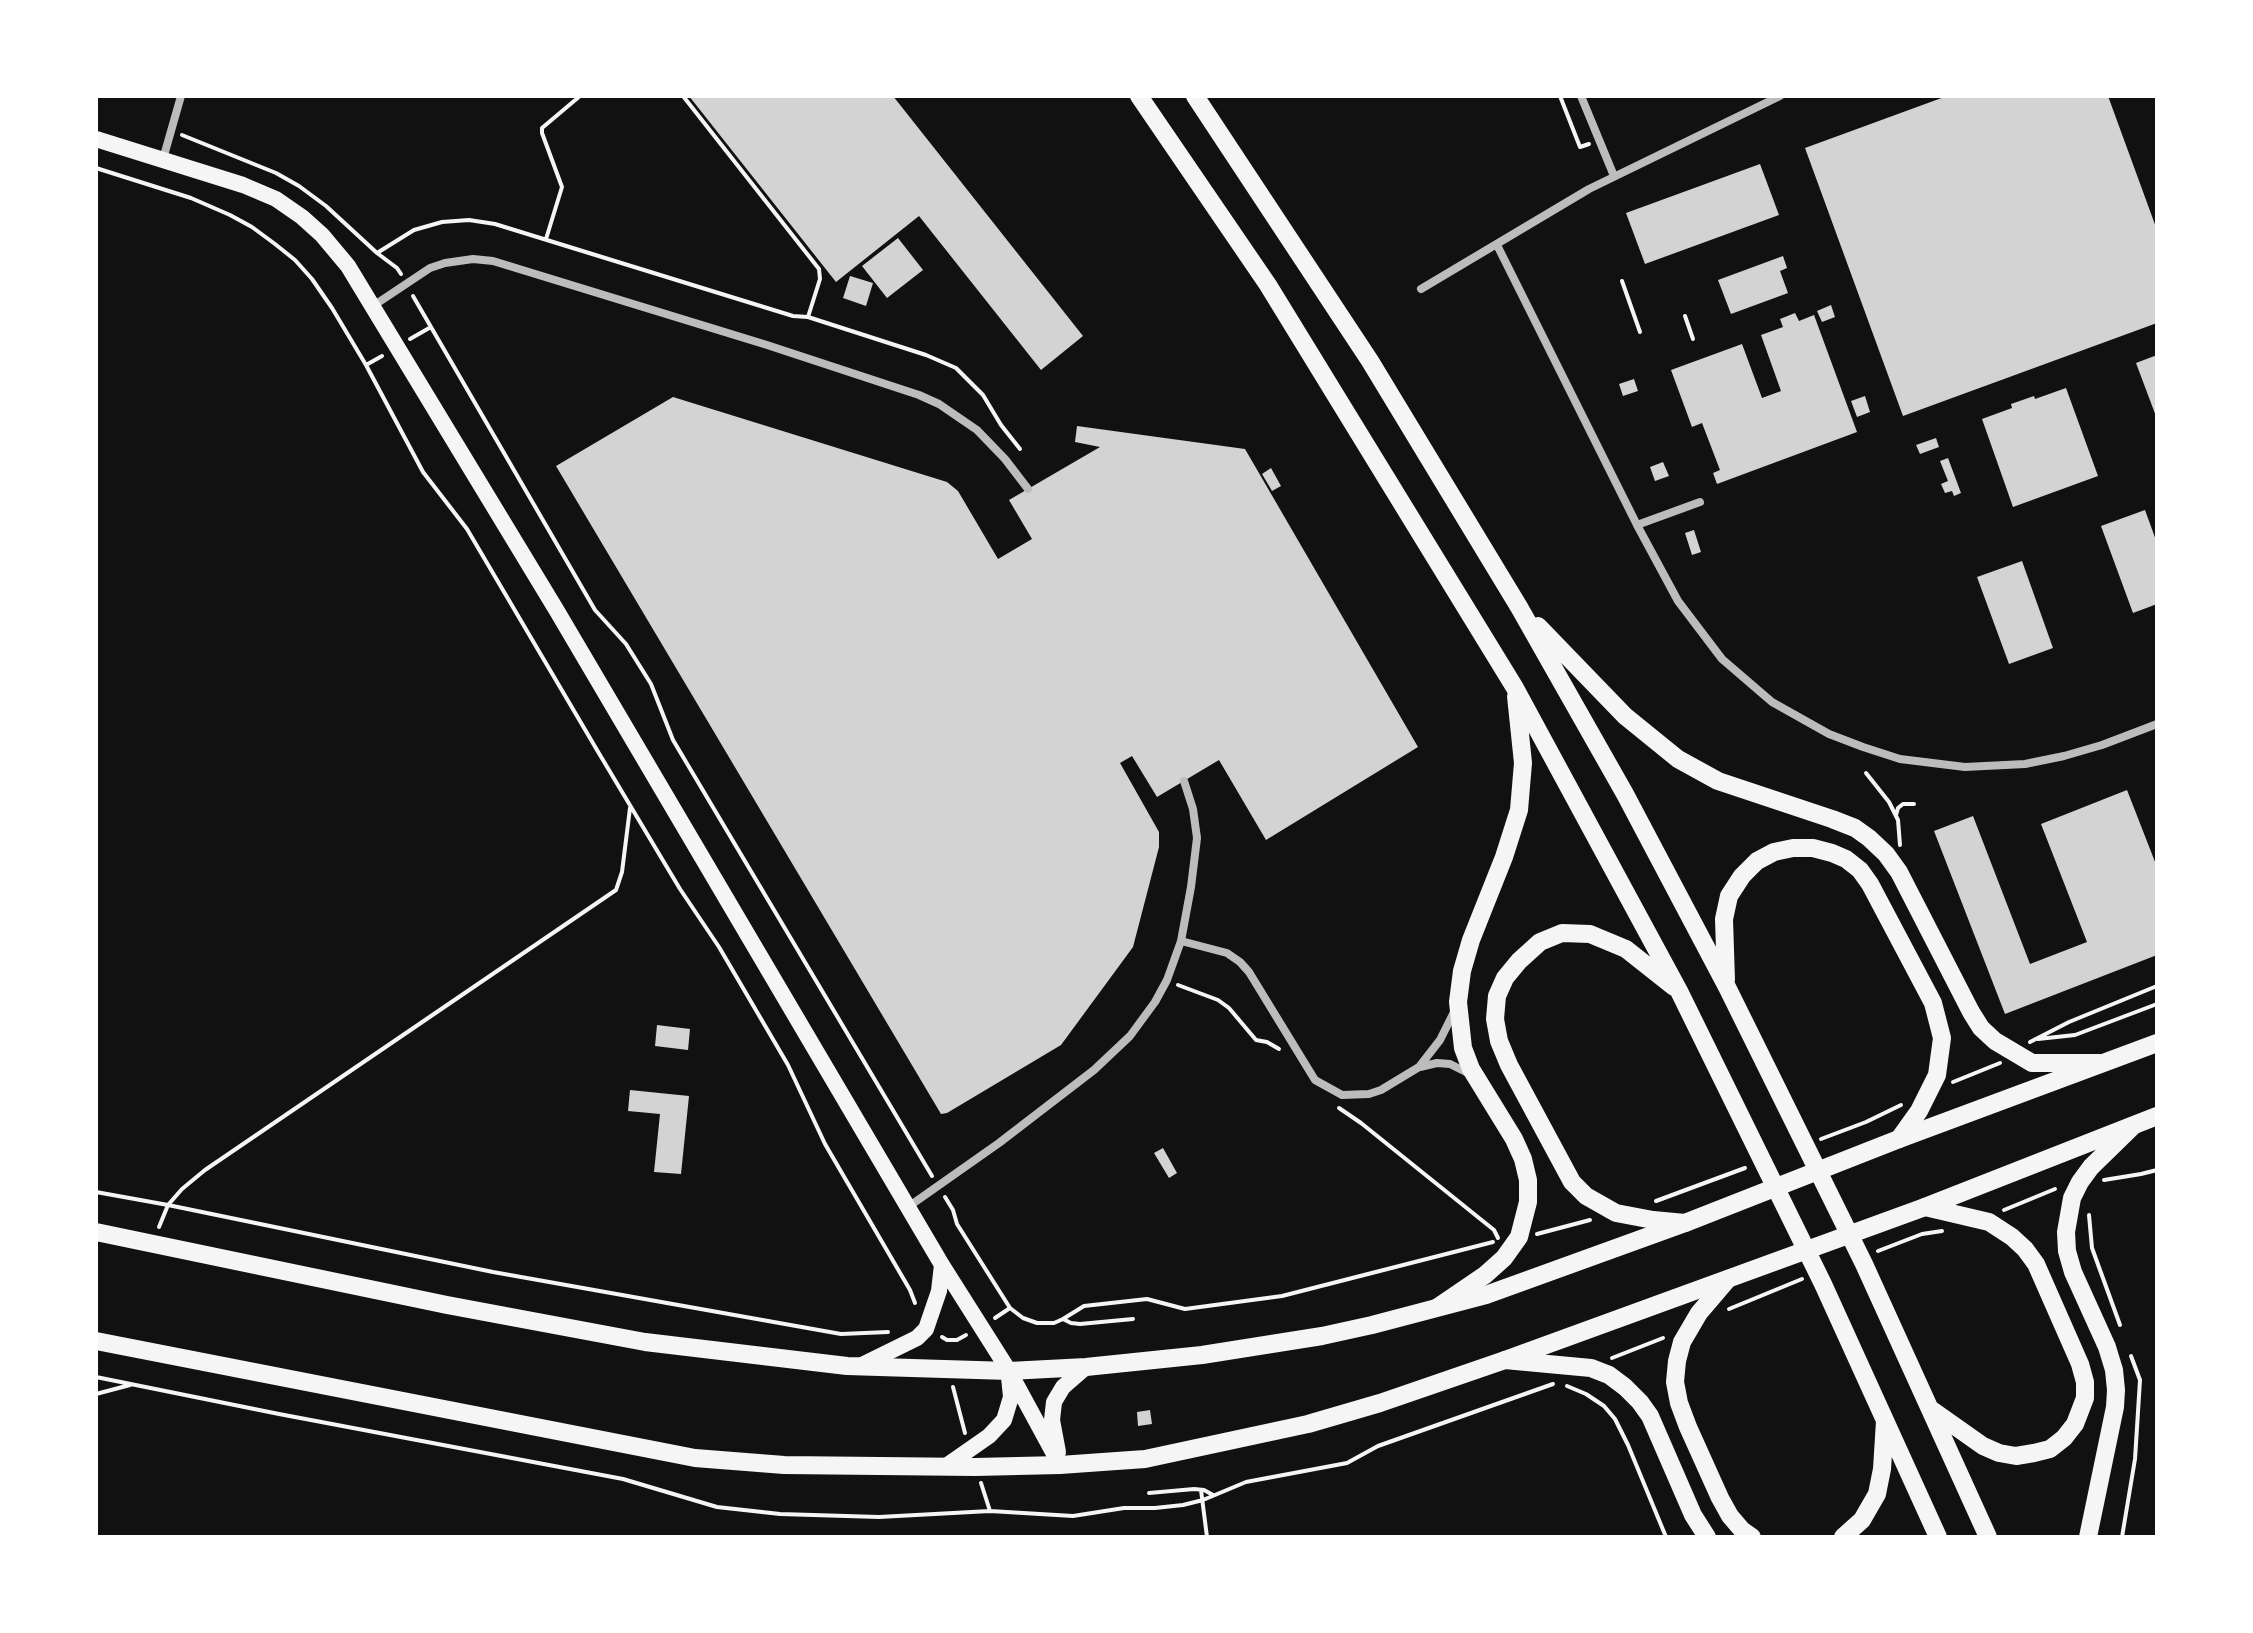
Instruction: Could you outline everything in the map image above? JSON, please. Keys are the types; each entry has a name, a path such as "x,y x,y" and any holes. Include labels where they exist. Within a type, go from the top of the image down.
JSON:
{"main road":[{"path":"1139,96 1268,285 1515,688 1679,991 1823,1284 1938,1537"},
{"path":"1195,96 1348,326 1519,607 1625,794 1727,987 1864,1264 1988,1537"},
{"path":"96,139 243,185 276,199 322,235 348,266 555,608 942,1265 1009,1371 1060,1465"},
{"path":"1519,607 1625,716 1678,759 1718,781 1855,828 1869,838 1895,867 1981,1028 2013,1053 2032,1063 2100,1063"},
{"path":"1438,1307 1504,1258 1519,1237 1528,1202 1526,1169 1514,1139 1477,1079 1463,1048 1458,1002 1462,971 1471,940 1519,810 1523,763 1515,688"},
{"path":"1727,987 1724,919 1729,896 1757,861 1774,852 1813,848 1846,859 1860,870 1933,1003 1942,1038 1937,1075 1919,1111 1899,1139"},
{"path":"1679,991 1626,949 1590,934 1562,933 1540,942 1505,978 1497,996 1495,1019 1499,1041 1509,1065 1572,1182 1586,1196 1616,1213 1685,1223"},
{"path":"96,1232 447,1305 645,1342 817,1364 948,1371 1086,1367 1202,1355 1322,1336 1511,1287 2157,1043"},
{"path":"96,1341 695,1458 784,1465 946,1466 973,1459 1060,1465 1145,1459 1308,1424 1380,1403 1919,1209 2157,1116"},
{"path":"2088,1537 2116,1390 2107,1347 2073,1272 2066,1232 2072,1198 2080,1182 2133,1126"},
{"path":"1919,1209 1989,1222 2025,1249 2036,1264 2085,1382 2085,1398 2075,1424 2050,1449 2034,1453 2016,1456 1999,1453 1983,1446 1932,1410"},
{"path":"859,1366 917,1338 926,1329 939,1291 942,1265"},
{"path":"1734,1276 1699,1313 1682,1342 1675,1382 1688,1427 1720,1498 1730,1516 1752,1537"},
{"path":"1505,1360 1591,1368 1609,1375 1625,1387 1650,1416 1693,1515 1707,1537"},
{"path":"1060,1465 1052,1420 1054,1402 1063,1387 1086,1367"},
{"path":"973,1459 1004,1420 1011,1397 1009,1371"},
{"path":"1843,1537 1862,1520 1877,1494 1886,1418"}],"street":[{"path":"163,159 181,96"},
{"path":"1581,96 1614,176"},
{"path":"1421,289 1614,176 1780,96"},
{"path":"1497,245 1678,601 1722,659 1772,702 1829,734 1863,747 1900,759 1938,765 1975,767 2025,764 2102,745 2157,724"},
{"path":"373,306 430,268 473,259 493,261 919,395 939,404 977,430 1028,489"},
{"path":"1637,525 1700,502"},
{"path":"908,1207 1072,1088 1130,1036 1161,991 1181,941 1197,838 1193,809 1184,781"},
{"path":"1181,941 1227,953 1240,962 1305,1067 1315,1080 1342,1095 1369,1094 1381,1090 1419,1067 1437,1063 1459,1067 1477,1079"},
{"path":"1419,1067 1440,1040 1458,1002"}],"path":[{"path":"546,239 562,187 542,128 580,96"},
{"path":"683,96 819,269 820,279 808,317"},
{"path":"1560,96 1580,147 1599,140"},
{"path":"172,131 276,173 299,186 397,268 595,610 626,644 651,684 673,740 953,1210 957,1224 1010,1308 1023,1318 1037,1323 1054,1323 1084,1306 1147,1299 1185,1309 1282,1296 1616,1213"},
{"path":"96,168 191,198 230,215 275,244 312,279 366,365 423,472 467,529 680,889 719,947 788,1065 825,1144 910,1290 915,1300 912,1320 926,1329"},
{"path":"377,253 414,230 442,222 469,220 495,224 793,316 808,317 926,355 956,368 983,395 1020,449"},
{"path":"1622,281 1640,332"},
{"path":"1685,316 1693,339"},
{"path":"1866,773 1896,815 1902,841 1895,867"},
{"path":"1896,815 1903,804 1914,804"},
{"path":"154,1244 168,1205 205,1170 616,890 630,806"},
{"path":"1930,1091 1997,1065 2021,1046 2069,1022 2157,986"},
{"path":"2035,1039 2075,1035 2157,1004"},
{"path":"2101,1180 2157,1170"},
{"path":"1655,1201 1697,1186"},
{"path":"2002,1211 2060,1188"},
{"path":"96,1192 493,1272 841,1334 892,1332"},
{"path":"1470,1211 1494,1230"},
{"path":"990,1511 938,1335 947,1340 957,1340 1010,1308"},
{"path":"1063,1319 1080,1324 1133,1319"},
{"path":"1591,1368 1667,1336"},
{"path":"96,1377 623,1479 717,1507 780,1514 879,1517 990,1511 1073,1516 1202,1500 1246,1482 1347,1463 1378,1446 1558,1382 1586,1394 1604,1406 1615,1419 1666,1537"},
{"path":"96,1394 132,1384"},
{"path":"1201,1490 1207,1537"},
{"path":"1149,1493 1201,1490 1213,1495"}],"building":[{"path":"689,96 893,96 1083,336 1041,370 919,216 836,282"},
{"path":"1947,96 2108,96 2157,230 2157,323 1903,416 1805,148"},
{"path":"1760,164 1779,215 1645,264 1626,213"},
{"path":"898,238 923,270 887,298 862,266"},
{"path":"1783,256 1787,268 1780,271 1788,293 1731,314 1718,280"},
{"path":"850,276 873,283 866,306 843,298"},
{"path":"1831,305 1835,317 1822,322 1817,311"},
{"path":"1795,313 1799,321 1814,315 1857,432 1717,484 1713,473 1720,470 1702,423 1692,427 1671,370 1742,344 1762,398 1781,391 1761,335 1783,327 1780,319"},
{"path":"2157,355 2157,419 2136,363"},
{"path":"1634,379 1638,391 1623,396 1619,384"},
{"path":"2066,388 2098,476 2013,507 1982,419 2012,408 2011,404"},
{"path":"1865,396 1870,412 1857,417 1851,401"},
{"path":"673,397 947,482 958,491 998,559 1032,539 1009,500 1100,447 1075,442 1077,426 1245,449 1418,747 1266,840 1219,760 1157,797 1132,756 1120,763 1159,832 1159,847 1133,947 1061,1045 941,1114 556,466"},
{"path":"1936,438 1939,447 1920,454 1916,445"},
{"path":"1948,458 1961,493 1954,496 1952,491 1945,493 1941,484 1948,481 1940,461"},
{"path":"1663,462 1669,476 1655,481 1650,467"},
{"path":"1271,468 1281,486 1272,491 1262,474"},
{"path":"2145,510 2157,543 2157,604 2133,613 2101,526"},
{"path":"1694,530 1701,552 1692,555 1685,533"},
{"path":"2022,561 2053,648 2009,664 1977,577"},
{"path":"2127,790 2157,867 2157,955 2005,1014 1934,831 1973,816 2030,964 2087,942 2041,824"},
{"path":"657,1025 690,1029 688,1050 655,1046"},
{"path":"630,1090 689,1096 681,1174 654,1172 660,1114 628,1111"},
{"path":"1163,1148 1177,1173 1169,1178 1154,1153"},
{"path":"1150,1410 1152,1424 1138,1426 1137,1412"}]}
